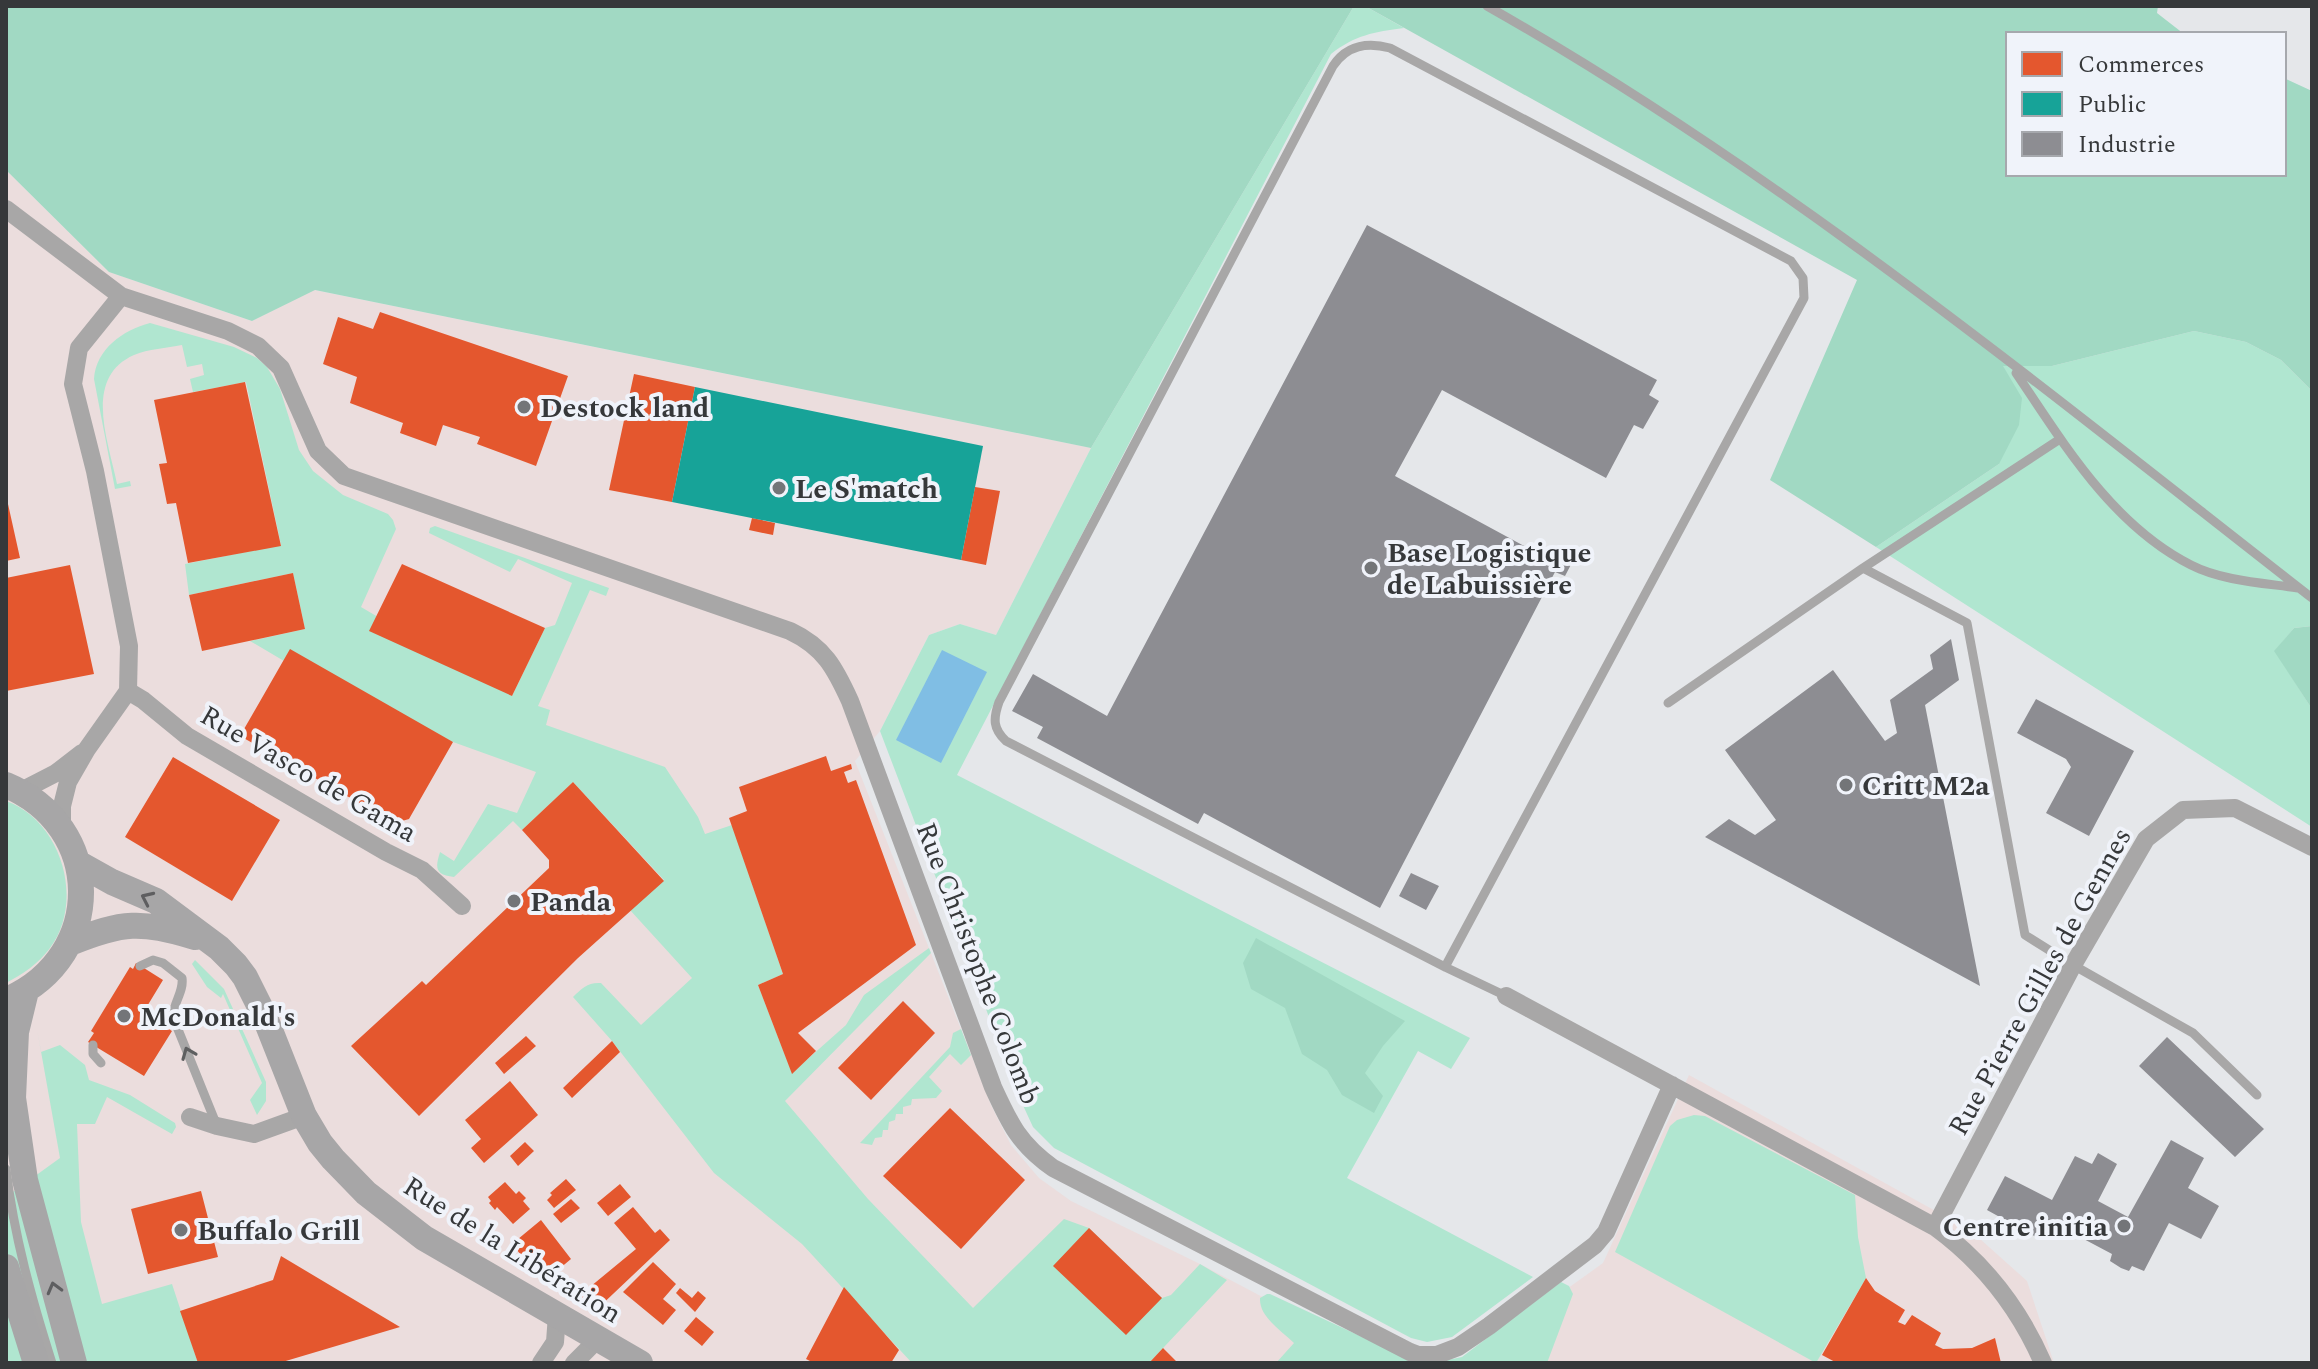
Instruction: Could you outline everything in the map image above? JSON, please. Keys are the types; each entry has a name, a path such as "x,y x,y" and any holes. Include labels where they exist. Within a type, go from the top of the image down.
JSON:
{"main road":[{"path":"14,788 44,807 62,828 78,863 82,890 79,917 59,962 44,978 16,996 13,1098 25,1180 74,1363"},
{"name":"Rue de la Libération","path":"78,863 156,901 227,955 245,977 264,1015 304,1116 320,1143 350,1178 424,1238 640,1363"},
{"name":"Rue de la Libération","path":"70,943 111,927 148,924 210,942"},
{"path":"6,1267 36,1363"}],"street":[{"name":"Rue Christophe Colomb","path":"6,209 121,296 228,331 258,346 281,368 318,451 344,476 790,631 812,643 827,658 850,701 993,1087 1017,1136 1053,1168 1410,1352 1437,1355 1458,1347 1489,1326 1595,1245 1606,1232 1672,1085"},
{"path":"62,828 62,806 68,782 128,691 128,639 95,471 73,384 79,348 121,296"},
{"name":"Rue Vasco de Gama","path":"128,691 187,736 422,870 462,906"},
{"path":"14,788 56,773 87,749"},
{"name":"Rue Pierre Gilles de Gennes","path":"1935,1227 2073,965 2146,839 2183,810 2235,808 2312,847"},
{"path":"1506,996 1935,1227 1959,1244 1996,1284 2017,1312 2043,1363"},
{"path":"190,1117 254,1134 304,1116"},
{"path":"541,1363 555,1342 557,1315"},
{"path":"574,1363 597,1340"}],"lane":[{"path":"1487,6 1543,38 1716,149 1890,270 2312,598"},
{"path":"1445,967 1804,298 1803,278 1791,261 1750,239 1390,48 1364,44 1351,49 1333,66 999,702 994,725 1006,741 1445,967 1506,996"},
{"path":"2009,363 2060,439 2110,502 2149,537 2192,566 2240,580 2299,588"},
{"path":"1668,703 1863,568 2060,439"},
{"path":"1863,568 1967,623 2025,935 2193,1033 2257,1095"},
{"path":"140,966 153,960 163,963 182,978 183,985 173,1008 173,1017 217,1126"},
{"path":"93,1045 93,1054 101,1063"},
{"path":"6,1169 30,1293 52,1363"}],"shaded area":[{"path":"6,170 109,272 252,321 314,290 1091,448 996,635 960,624 929,635 880,731 855,761 991,1105 1011,1145 1039,1178 1071,1201 1200,1264 1388,1363 6,1363"},
{"path":"1689,1075 1970,1230 2027,1281 2054,1363 1464,1363 1603,1263"}],"green space":[{"path":"6,6 1354,6 1091,448 315,290 252,321 109,272 6,170"},
{"path":"1354,6 1365,6 1404,28 1365,35 1331,54 957,775 1470,1038 1451,1069 1418,1051 1347,1178 1533,1277 1452,1337 1427,1342 1411,1338 1054,1148 1033,1127 880,731 929,635 960,624 996,635 1091,448"},
{"path":"1365,6 2158,6 2157,13 2181,32 2006,32 2006,176 2286,176 2286,79 2312,91 2312,391 2281,360 2246,342 2194,331 2052,366 2003,366 2022,398 2019,425 1999,464 1876,547 1770,480 1857,280"},
{"path":"150,323 234,347 257,358 267,367 280,389 299,450 313,471 343,495 388,514 393,520 396,529 361,607 512,696 545,628 555,625 572,583 518,559 510,572 429,533 430,528 435,526 609,588 606,596 590,590 538,706 550,710 546,725 665,767 698,817 705,834 732,825 783,974 758,985 792,1073 846,1025 864,995 929,948 931,953 785,1101 868,1199 973,1308 1064,1219 1089,1228 1162,1298 1171,1295 1200,1264 1227,1280 1149,1363 912,1363 802,1244 714,1173 612,1041 573,997 586,986 601,983 641,1025 692,978 630,910 664,880 573,782 522,830 513,821 454,877 443,874 437,866 440,852 454,861 488,804 517,813 536,772 453,742 284,661 250,641 305,629 293,573 189,595 185,564 281,545 246,382 193,392 190,379 204,375 202,364 187,367 182,345 139,353 118,365 108,379 103,413 117,484 130,481 131,486 115,489 94,379 96,368 113,342 130,330"},
{"path":"2194,331 2246,342 2281,360 2312,391 2312,626 2294,628 2275,651 2312,709 2312,827 1876,547 1999,464 2002,366 2052,366"},
{"path":"2312,626 2312,709 2274,651 2294,628"},
{"path":"6,801 25,811 54,844 62,864 66,908 50,948 30,968 6,983"},
{"path":"1256,938 1405,1021 1365,1073 1383,1096 1374,1113 1342,1095 1327,1070 1302,1054 1285,1008 1251,989 1243,963"},
{"path":"195,960 224,989 266,1082 266,1101 257,1115 250,1100 262,1083 223,994 221,998 207,987 192,964"},
{"path":"961,1029 971,1055 961,1065 950,1054 929,1077 942,1091 936,1098 912,1099 911,1105 903,1107 903,1114 896,1114 895,1120 889,1122 888,1130 883,1130 882,1137 875,1138 872,1145 860,1143 950,1047 953,1033"},
{"path":"60,1045 85,1065 89,1080 130,1095 175,1123 172,1134 107,1097 95,1124 77,1124 81,1222 102,1304 172,1284 198,1363 6,1363 6,1197 60,1158 41,1052"},
{"path":"1694,1115 1705,1116 1855,1195 1858,1237 1866,1278 1816,1363 1615,1252 1670,1126 1677,1120"},
{"path":"1561,1282 1569,1286 1573,1294 1547,1363 1433,1363 1462,1357"},
{"path":"1267,1294 1418,1363 1276,1363 1294,1343 1263,1311 1260,1298"}],"water":[{"path":"942,650 987,672 941,763 896,740"}],"building: Commerces":[{"path":"380,312 568,376 536,466 477,444 480,437 443,425 436,446 400,433 403,423 350,403 357,377 323,364 338,317 373,329"},
{"path":"634,374 695,387 672,502 609,490"},
{"path":"245,382 281,546 188,563 176,503 167,504 159,464 167,463 154,400"},
{"path":"975,487 1000,491 986,565 961,560"},
{"path":"6,495 20,558 6,561"},
{"path":"752,518 775,523 773,535 749,530"},
{"path":"402,564 545,628 512,696 369,631"},
{"path":"70,565 94,674 6,691 6,578"},
{"path":"293,573 305,629 202,651 189,595"},
{"path":"290,649 453,742 409,819 395,823 240,736"},
{"path":"826,756 831,771 851,764 852,769 844,772 848,783 856,780 916,945 798,1033 816,1051 792,1074 758,985 783,974 729,818 747,811 739,787"},
{"path":"173,757 280,820 232,901 125,837"},
{"path":"573,782 664,881 578,958 419,1116 351,1046 422,981 426,985 549,868 549,860 522,830"},
{"name":"McDonald's","path":"136,963 163,980 143,1013 172,1031 144,1076 88,1042 94,1033 91,1031 130,967 133,969"},
{"path":"903,1001 935,1033 871,1100 838,1068"},
{"path":"526,1036 536,1046 504,1074 495,1063"},
{"path":"612,1041 620,1052 572,1098 563,1088"},
{"path":"510,1081 538,1115 484,1163 471,1148 481,1139 465,1120"},
{"path":"950,1108 1025,1180 961,1249 883,1176"},
{"path":"525,1142 534,1151 518,1166 510,1156"},
{"path":"566,1179 576,1190 554,1208 547,1200 552,1195 550,1193"},
{"path":"505,1182 516,1194 519,1191 526,1198 523,1201 530,1209 513,1224 489,1203 488,1197"},
{"path":"620,1184 631,1197 608,1216 597,1203"},
{"path":"201,1191 218,1257 148,1274 131,1209"},
{"path":"571,1199 580,1208 561,1223 553,1214"},
{"path":"633,1207 655,1233 660,1229 670,1240 594,1312 579,1296 636,1249 614,1223"},
{"path":"541,1220 571,1259 540,1278 512,1244"},
{"path":"1089,1228 1162,1298 1126,1335 1053,1266"},
{"path":"281,1256 400,1327 279,1363 198,1363 180,1311 273,1280"},
{"path":"653,1262 676,1284 663,1299 676,1310 663,1325 623,1292"},
{"path":"1866,1278 1875,1291 1905,1310 1898,1322 1905,1325 1912,1315 1941,1333 1935,1345 1943,1349 1972,1348 1995,1338 2001,1363 1837,1363 1822,1355"},
{"path":"844,1287 899,1350 891,1363 814,1363 806,1359"},
{"path":"680,1288 692,1298 698,1291 706,1298 695,1312 676,1293"},
{"path":"696,1317 714,1332 702,1346 684,1331"},
{"path":"1163,1348 1178,1363 1149,1363"}],"building: Public":[{"path":"695,387 983,446 961,560 672,502"}],"building: Industrie":[{"name":"Base Logistique de Labuissière","path":"1367,225 1657,380 1649,395 1659,401 1643,429 1634,425 1606,478 1442,390 1395,476 1559,565 1567,550 1576,555 1565,576 1555,572 1380,908 1204,813 1198,824 1037,738 1043,727 1012,711 1033,674 1107,716"},
{"name":"Critt M2a","path":"1951,639 1959,680 1925,705 1980,986 1705,837 1729,819 1755,835 1776,820 1725,750 1833,670 1885,741 1897,733 1890,700 1933,669 1930,655"},
{"name":"Critt M2a","path":"2036,699 2134,751 2089,836 2046,813 2071,767 2066,759 2017,733"},
{"path":"1411,873 1439,886 1426,910 1399,896"},
{"path":"2167,1037 2264,1129 2235,1157 2139,1066"},
{"path":"2171,1140 2204,1158 2188,1188 2219,1206 2201,1239 2169,1223 2144,1271 2132,1266 2129,1271 2121,1268 2110,1261 2112,1254 2046,1219 2036,1237 1987,1210 2005,1176 2052,1200 2075,1156 2092,1164 2098,1153 2117,1164 2098,1201 2128,1217"}],"place":[{"name":"Destock land","path":"524,407"},
{"name":"Le S'match","path":"779,488"},
{"name":"Base Logistique de Labuissière","path":"1371,568"},
{"name":"Critt M2a","path":"1846,785"},
{"name":"Panda","path":"514,901"},
{"name":"McDonald's","path":"124,1016"},
{"name":"Centre initia","path":"2124,1226"},
{"name":"Buffalo Grill","path":"181,1230"}]}
